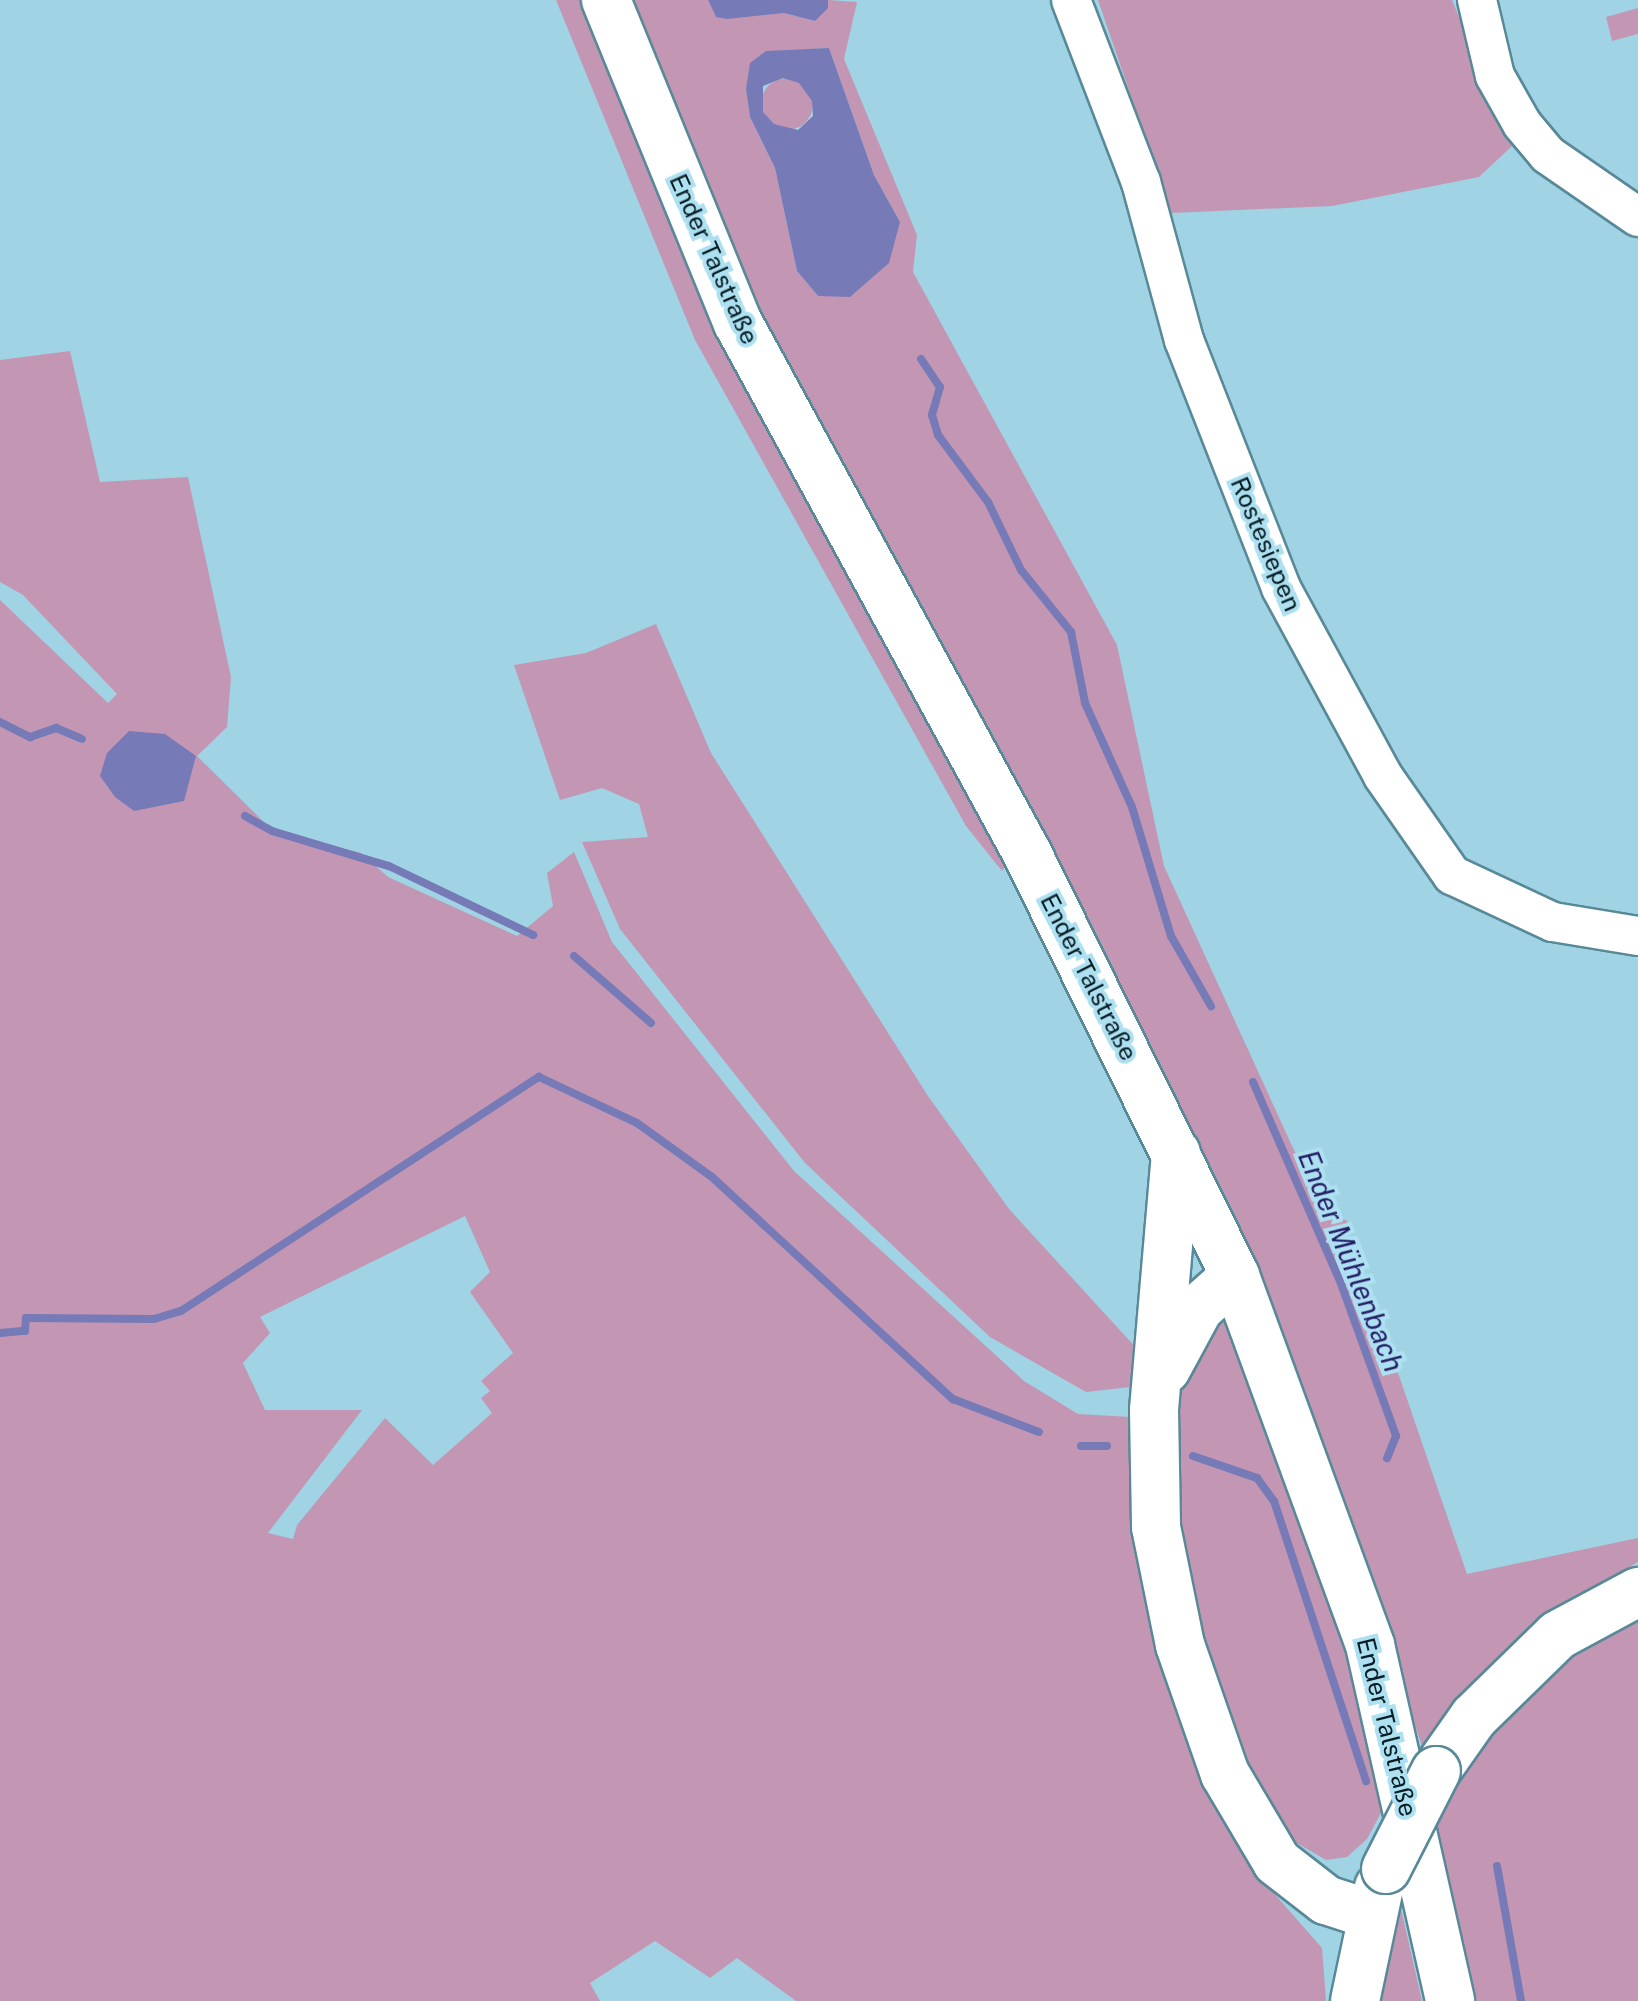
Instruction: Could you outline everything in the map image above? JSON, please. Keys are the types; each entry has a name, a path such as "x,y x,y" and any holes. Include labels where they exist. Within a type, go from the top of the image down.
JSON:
{"main road":[{"name":"Ender Talstraße","path":"606,0 738,323 1027,852 1235,1276 1370,1645 1450,2001"},
{"path":"1176,1152 1154,1395 1156,1528 1180,1645 1225,1774 1277,1862 1326,1900 1369,1914"},
{"path":"1154,1395 1199,1308 1235,1276"},
{"path":"1355,2001 1369,1914 1386,1870 1436,1770 1474,1717 1558,1635 1638,1592"}],"street":[{"name":"Rostesiepen","path":"1071,0 1140,182 1184,340 1282,588 1383,776 1452,876 1552,922 1638,936"},
{"path":"1478,0 1495,76 1522,124 1548,156 1638,217"}],"shaded area":[{"path":"556,0 588,0 1011,859 1002,871 966,826 695,340"},
{"path":"625,0 708,0 716,17 784,13 815,21 828,0 857,2 844,59 917,235 913,272 1117,645 1164,866 1320,1207 1347,1221 1360,1287 1396,1367 1467,1574 1638,1538 1638,1562 1530,1626 1423,1749 1263,1282 1045,837 757,320","holes":["829,48 874,175 900,222 818,296 797,271 775,168 750,117 746,89 766,52"]},
{"path":"1098,0 1452,0 1512,146 1479,177 1332,206 1171,213"},
{"path":"1638,8 1638,34 1612,41 1606,17"},
{"path":"787,78 805,86 813,104 805,122 787,130 769,122 761,104 769,86"},
{"path":"70,351 100,482 188,477 231,677 227,727 197,756 272,830 361,853 388,877 517,936 553,906 547,873 574,852 612,942 794,1171 1024,1381 1078,1414 1131,1417 1257,1874 1322,1948 1326,2001 796,2001 737,1958 710,1978 655,1941 590,1983 600,2001 0,2001 0,600 108,703 117,694 23,595 0,582 0,360","holes":["465,1216 490,1272 470,1292 513,1353 481,1381 490,1391 481,1398 492,1413 433,1465 385,1418 297,1525 293,1539 268,1533 362,1410 265,1410 243,1363 270,1333 260,1317"]},
{"path":"656,624 711,753 928,1096 1009,1209 1139,1351 1130,1387 1086,1392 990,1337 805,1163 620,929 582,842 648,837 639,804 602,788 560,800 514,665 586,653"},
{"path":"1222,1296 1352,1653 1390,1796 1367,1839 1347,1857 1326,1860 1290,1839 1224,1732 1172,1542 1176,1384"},
{"path":"1638,1608 1638,2001 1464,2001 1434,1824 1489,1732 1558,1659"},
{"path":"1399,1900 1422,2001 1375,2001"}],"water":[{"path":"708,0 828,0 828,8 815,21 784,13 727,19 716,17"},
{"path":"829,48 874,175 900,222 889,263 850,297 818,296 797,271 775,168 750,117 746,89 750,63 766,51","holes":["783,78 799,83 812,101 813,116 798,130 774,124 763,112 763,86"]},
{"path":"129,731 165,734 196,756 184,801 134,811 115,797 100,776 107,753"}],"waterway":[{"name":"Ender Mühlenbach","path":"921,359 940,387 932,415 938,435 988,502 1021,570 1071,632 1085,703 1132,807 1171,936 1211,1006"},
{"path":"0,722 30,737 56,728 82,739"},
{"path":"245,816 272,831 389,866 533,935"},
{"path":"574,956 651,1023"},
{"path":"0,1333 25,1331 26,1318 154,1319 181,1311 539,1077 637,1123 712,1177 953,1399 1039,1432"},
{"name":"Ender Mühlenbach","path":"1253,1082 1340,1281 1396,1436 1387,1458"},
{"path":"1081,1446 1107,1446"},
{"path":"1193,1456 1257,1478 1274,1501 1366,1781"},
{"name":"Ender Mühlenbach","path":"1497,1866 1521,2001"}]}
